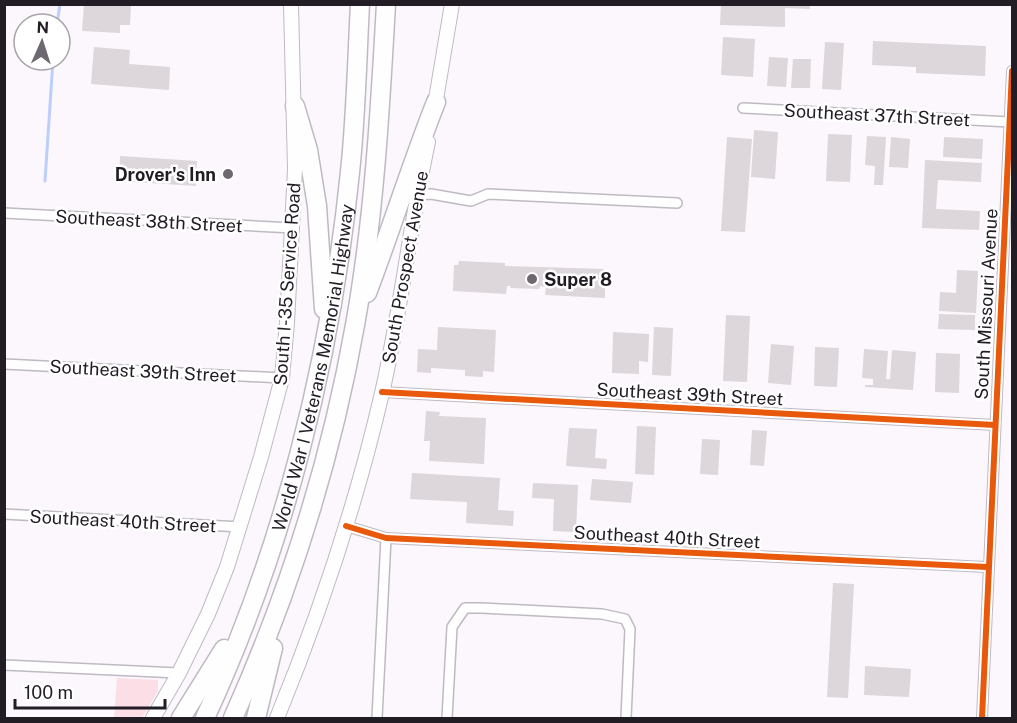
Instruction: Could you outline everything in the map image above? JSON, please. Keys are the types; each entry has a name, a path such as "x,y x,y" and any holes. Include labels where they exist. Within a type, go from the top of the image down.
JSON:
{"highway":[{"name":"World War I Veterans Memorial Highway","path":"205,718 253,601 277,531 297,460 325,338 332,304 350,171 360,4"},
{"name":"World War I Veterans Memorial Highway","path":"233,718 289,579 332,429 355,325 378,147 386,4"},
{"path":"355,325 436,102"},
{"path":"295,106 308,150 317,206 325,338"},
{"path":"256,718 289,579"},
{"path":"181,718 253,601"}],"main road":[{"name":"South I-35 Service Road","path":"153,718 208,614 241,527 282,378 296,170 291,4"},
{"name":"South Prospect Avenue","path":"346,526 382,392 452,4"},
{"path":"277,718 309,637 346,526"}],"street":[{"name":"South Missouri Avenue","path":"982,718 987,567 1012,71"},
{"name":"Southeast 37th Street","path":"743,108 1010,122"},
{"path":"416,195 431,194 471,201 489,194 677,203"},
{"name":"Southeast 38th Street","path":"4,213 293,228"},
{"name":"Southeast 39th Street","path":"4,364 282,378"},
{"name":"Southeast 39th Street","path":"382,392 995,425"},
{"name":"Southeast 40th Street","path":"4,514 241,527"},
{"name":"Southeast 40th Street","path":"346,526 386,538 987,567"},
{"path":"376,718 386,538"},
{"path":"447,718 452,627 465,608 602,614 625,619 630,629 626,718"},
{"path":"4,665 178,673"}],"shaded area":[{"path":"117,678 158,680 158,691 142,718 114,718"}],"building":[{"path":"84,4 131,4 130,25 120,25 120,33 82,31"},
{"path":"721,4 810,4 810,9 785,8 785,27 720,25"},
{"path":"723,37 755,39 753,77 721,75"},
{"path":"873,41 986,46 985,76 916,73 916,67 872,65"},
{"path":"825,42 844,43 841,90 822,89"},
{"path":"94,47 130,50 129,64 170,67 169,90 91,84"},
{"path":"769,57 788,58 786,87 767,86"},
{"path":"793,59 811,59 810,88 791,88"},
{"path":"754,130 778,132 775,179 751,177"},
{"path":"828,134 852,135 850,182 826,181"},
{"path":"867,136 886,137 883,185 874,185 875,166 865,165"},
{"path":"727,137 752,139 745,232 721,231"},
{"path":"891,137 910,139 908,168 889,167"},
{"path":"944,137 983,139 982,159 943,157"},
{"path":"120,156 197,161 196,186 119,181"},
{"path":"925,160 982,163 981,182 938,180 936,209 980,211 979,230 922,228"},
{"name":"Super 8","path":"459,261 505,263 505,266 604,269 604,272 611,273 610,285 605,285 605,298 545,295 546,287 540,286 539,289 507,286 506,294 453,291 454,265 458,265"},
{"path":"957,270 978,271 976,313 939,311 940,292 956,293"},
{"path":"939,314 975,315 975,330 938,329"},
{"path":"726,315 750,316 747,382 723,381"},
{"path":"438,327 496,330 494,372 483,371 483,377 465,376 465,370 431,368 431,373 417,372 418,349 437,350"},
{"path":"654,327 673,328 671,376 652,375"},
{"path":"613,332 649,334 648,362 639,361 639,374 612,373"},
{"path":"771,344 794,346 791,385 768,383"},
{"path":"815,347 839,348 837,387 814,386"},
{"path":"864,349 888,351 886,379 890,379 892,350 916,352 913,390 865,387 865,385 873,385 873,379 862,378"},
{"path":"936,353 960,354 959,393 935,392"},
{"path":"426,411 440,412 439,416 486,418 484,464 429,461 430,441 424,441"},
{"path":"637,426 656,427 654,475 635,474"},
{"path":"569,428 597,429 595,458 607,459 606,469 566,466"},
{"path":"752,430 767,431 764,466 750,465"},
{"path":"702,439 720,440 718,475 700,474"},
{"path":"412,473 500,478 498,510 514,511 513,526 466,523 467,502 410,499"},
{"path":"592,479 633,482 631,503 590,500"},
{"path":"533,483 578,485 576,532 553,531 554,499 532,498"},
{"path":"833,583 854,584 848,698 827,697"},
{"path":"865,666 911,669 909,697 864,695"}],"waterway":[{"path":"59,12 60,4"},
{"path":"45,181 52,72"}],"cycle path":[{"path":"982,718 1012,71"},
{"path":"382,392 995,425"},
{"path":"346,526 386,538 987,567"}],"place":[{"name":"Drover's Inn","path":"228,174"},
{"name":"Super 8","path":"532,279"}]}
